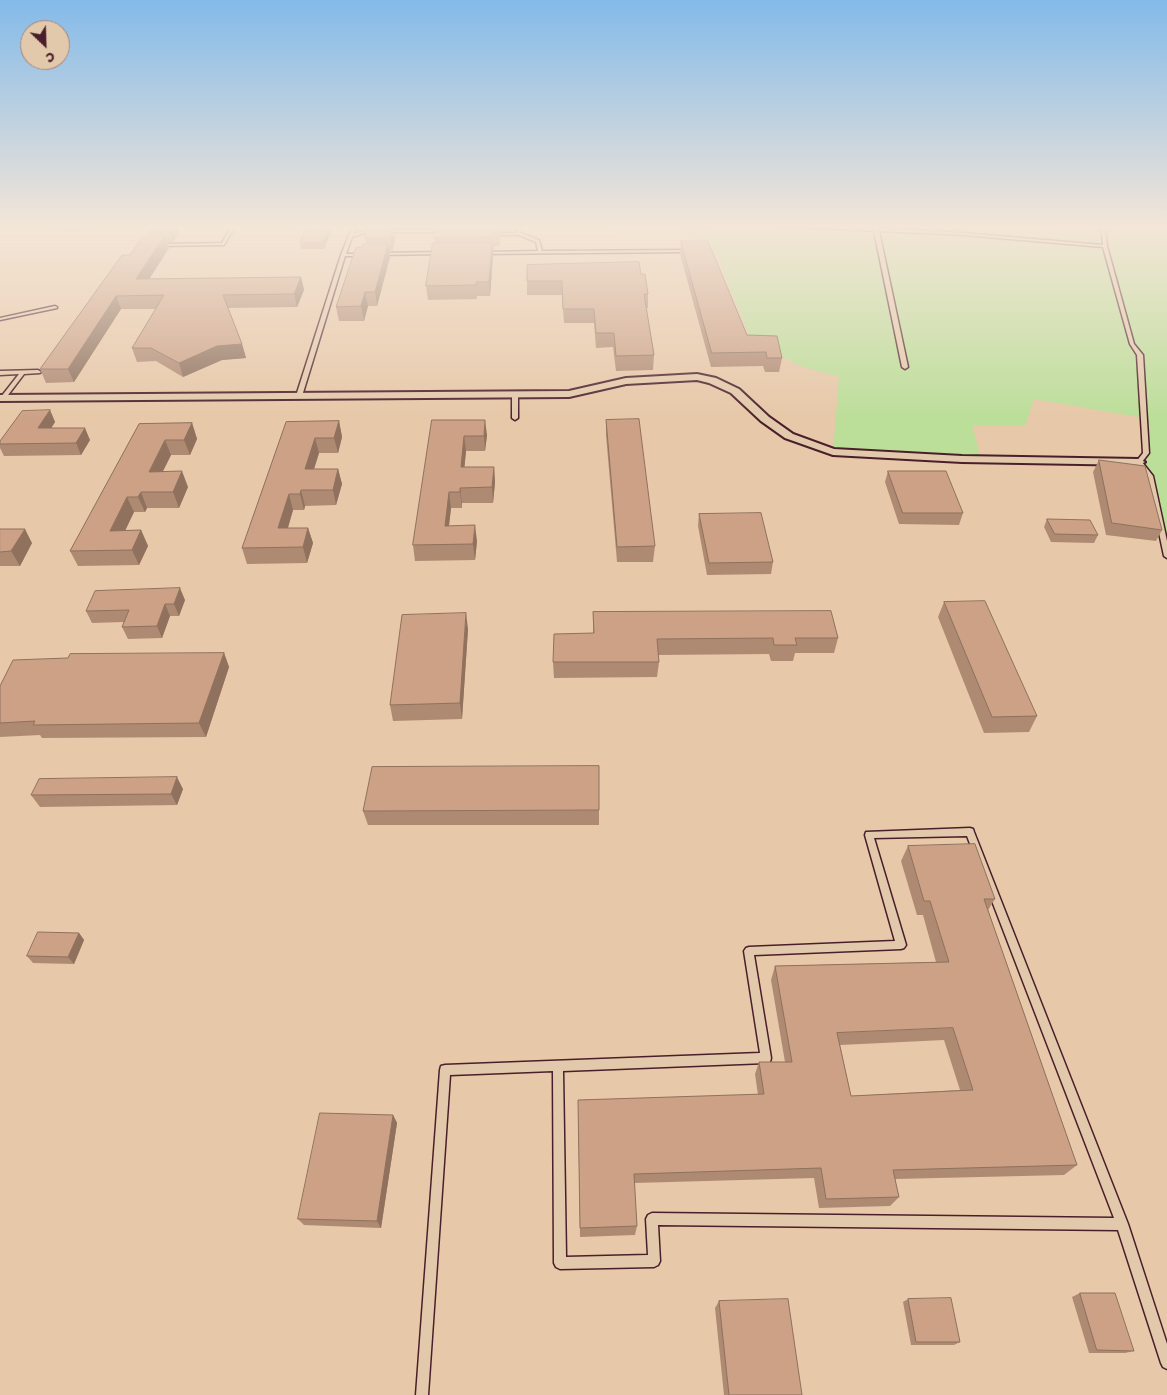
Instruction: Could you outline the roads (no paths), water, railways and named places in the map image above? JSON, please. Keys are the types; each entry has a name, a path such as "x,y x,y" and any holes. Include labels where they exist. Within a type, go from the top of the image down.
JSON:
{"street":[{"path":"2,398 569,394 626,381 697,377 712,380 735,391 789,436 833,452 962,459 1139,462"}],"lane":[{"path":"299,396 333,290"},
{"path":"889,290 905,367"},
{"path":"1117,290 1132,344 1140,355 1146,452 1139,462 1150,476 1167,556"},
{"path":"0,319 55,307"},
{"path":"0,372 38,372"},
{"path":"2,398 24,372"},
{"path":"515,394 515,418"},
{"path":"422,1395 445,1070 766,1058 748,951 901,945 869,835 970,832 1122,1224 1167,1363"},
{"path":"558,1066 560,1263 654,1261 652,1219 1122,1224"}]}
